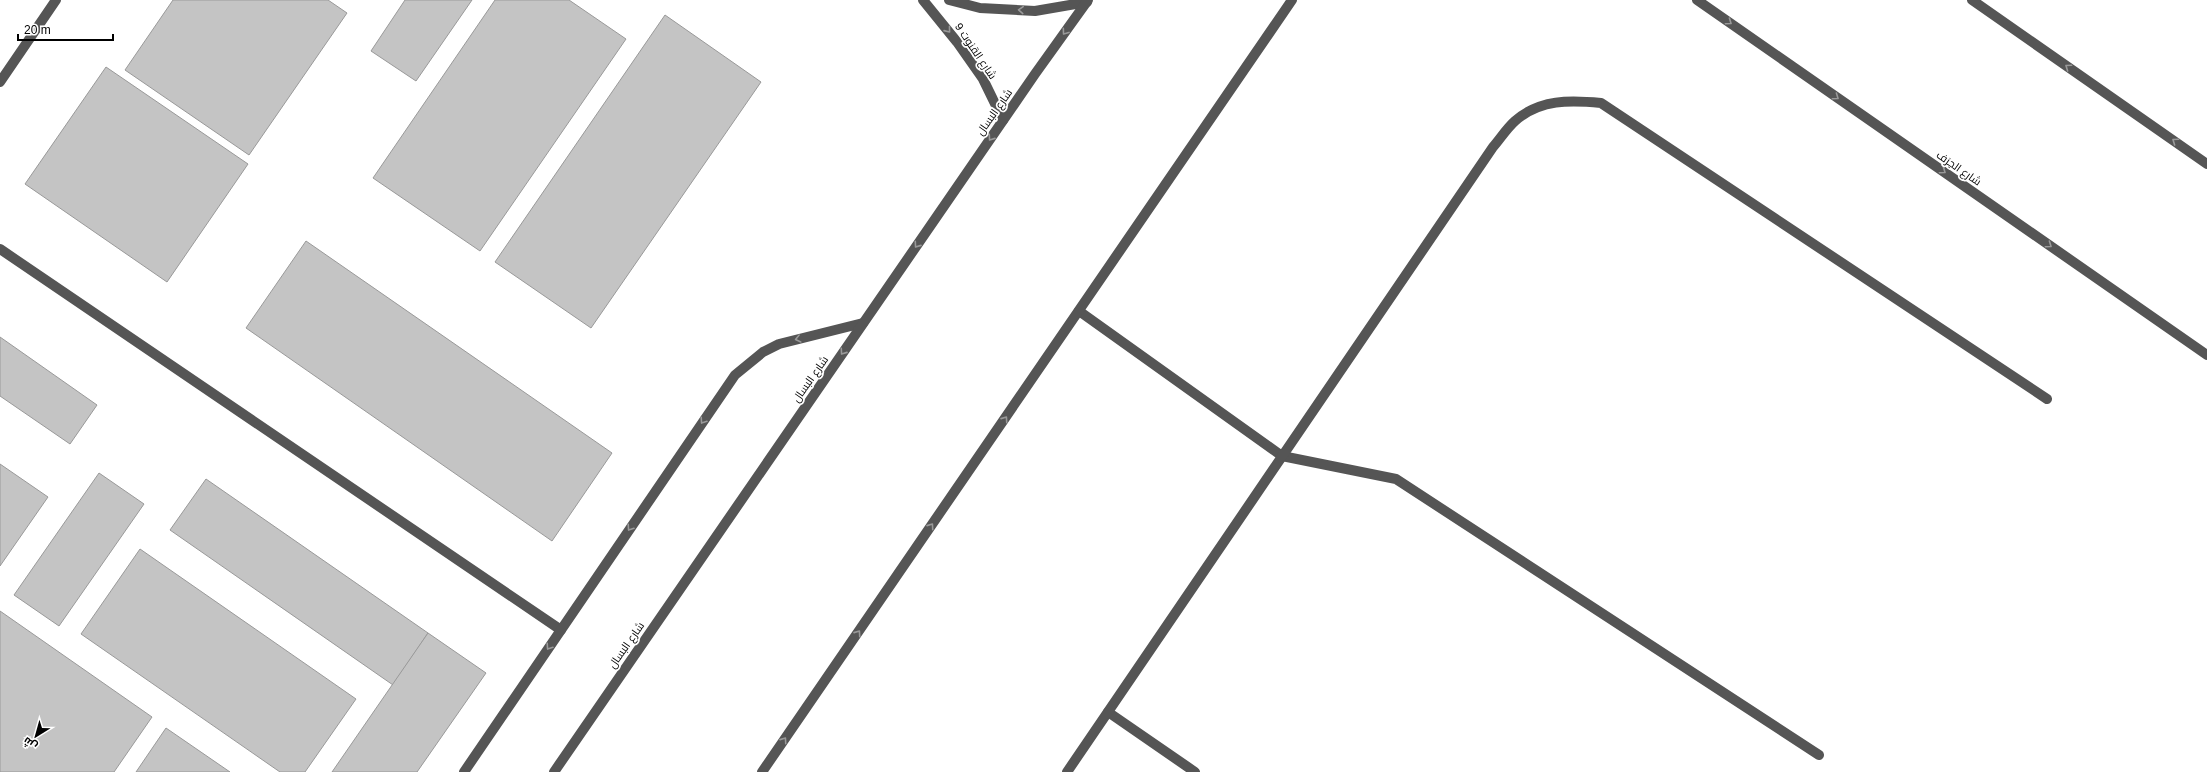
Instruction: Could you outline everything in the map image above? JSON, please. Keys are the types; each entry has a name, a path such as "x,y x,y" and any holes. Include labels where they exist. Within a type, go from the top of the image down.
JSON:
{"street":[{"path":"0,82 56,0"},
{"name":"شارع القنوت 9","path":"923,0 957,42 983,79 1003,120"},
{"name":"شارع القنوت 9","path":"949,0 980,8 1035,11 1088,1"},
{"path":"762,772 1292,0"},
{"name":"شارع الحِرَف","path":"1697,0 2207,355"},
{"path":"1972,0 2207,164"},
{"name":"شارع البسال","path":"554,772 1003,120 1088,1"},
{"path":"1067,772 1493,147 1515,121 1540,105 1572,100 1601,103 2047,399"},
{"path":"0,249 561,630"},
{"path":"1079,311 1282,456 1396,479 1819,755"},
{"path":"464,772 735,376 763,352 779,344 863,323"},
{"path":"1108,712 1195,772"}],"building":[{"path":"173,0 328,0 347,13 249,155 125,70"},
{"path":"405,0 472,0 416,81 371,51"},
{"path":"495,0 569,0 626,39 480,251 373,178"},
{"path":"665,15 761,82 591,328 495,262"},
{"path":"106,67 248,164 167,282 25,184"},
{"path":"306,241 612,453 552,541 246,328"},
{"path":"0,337 97,405 70,444 0,396"},
{"path":"0,464 48,497 0,566"},
{"path":"99,473 144,504 59,626 14,595"},
{"path":"206,479 428,633 393,685 170,530"},
{"path":"140,549 356,699 305,772 280,772 81,634"},
{"path":"0,611 152,717 114,772 0,772"},
{"path":"428,633 486,673 417,772 332,772"},
{"path":"166,728 230,772 136,772"}]}
